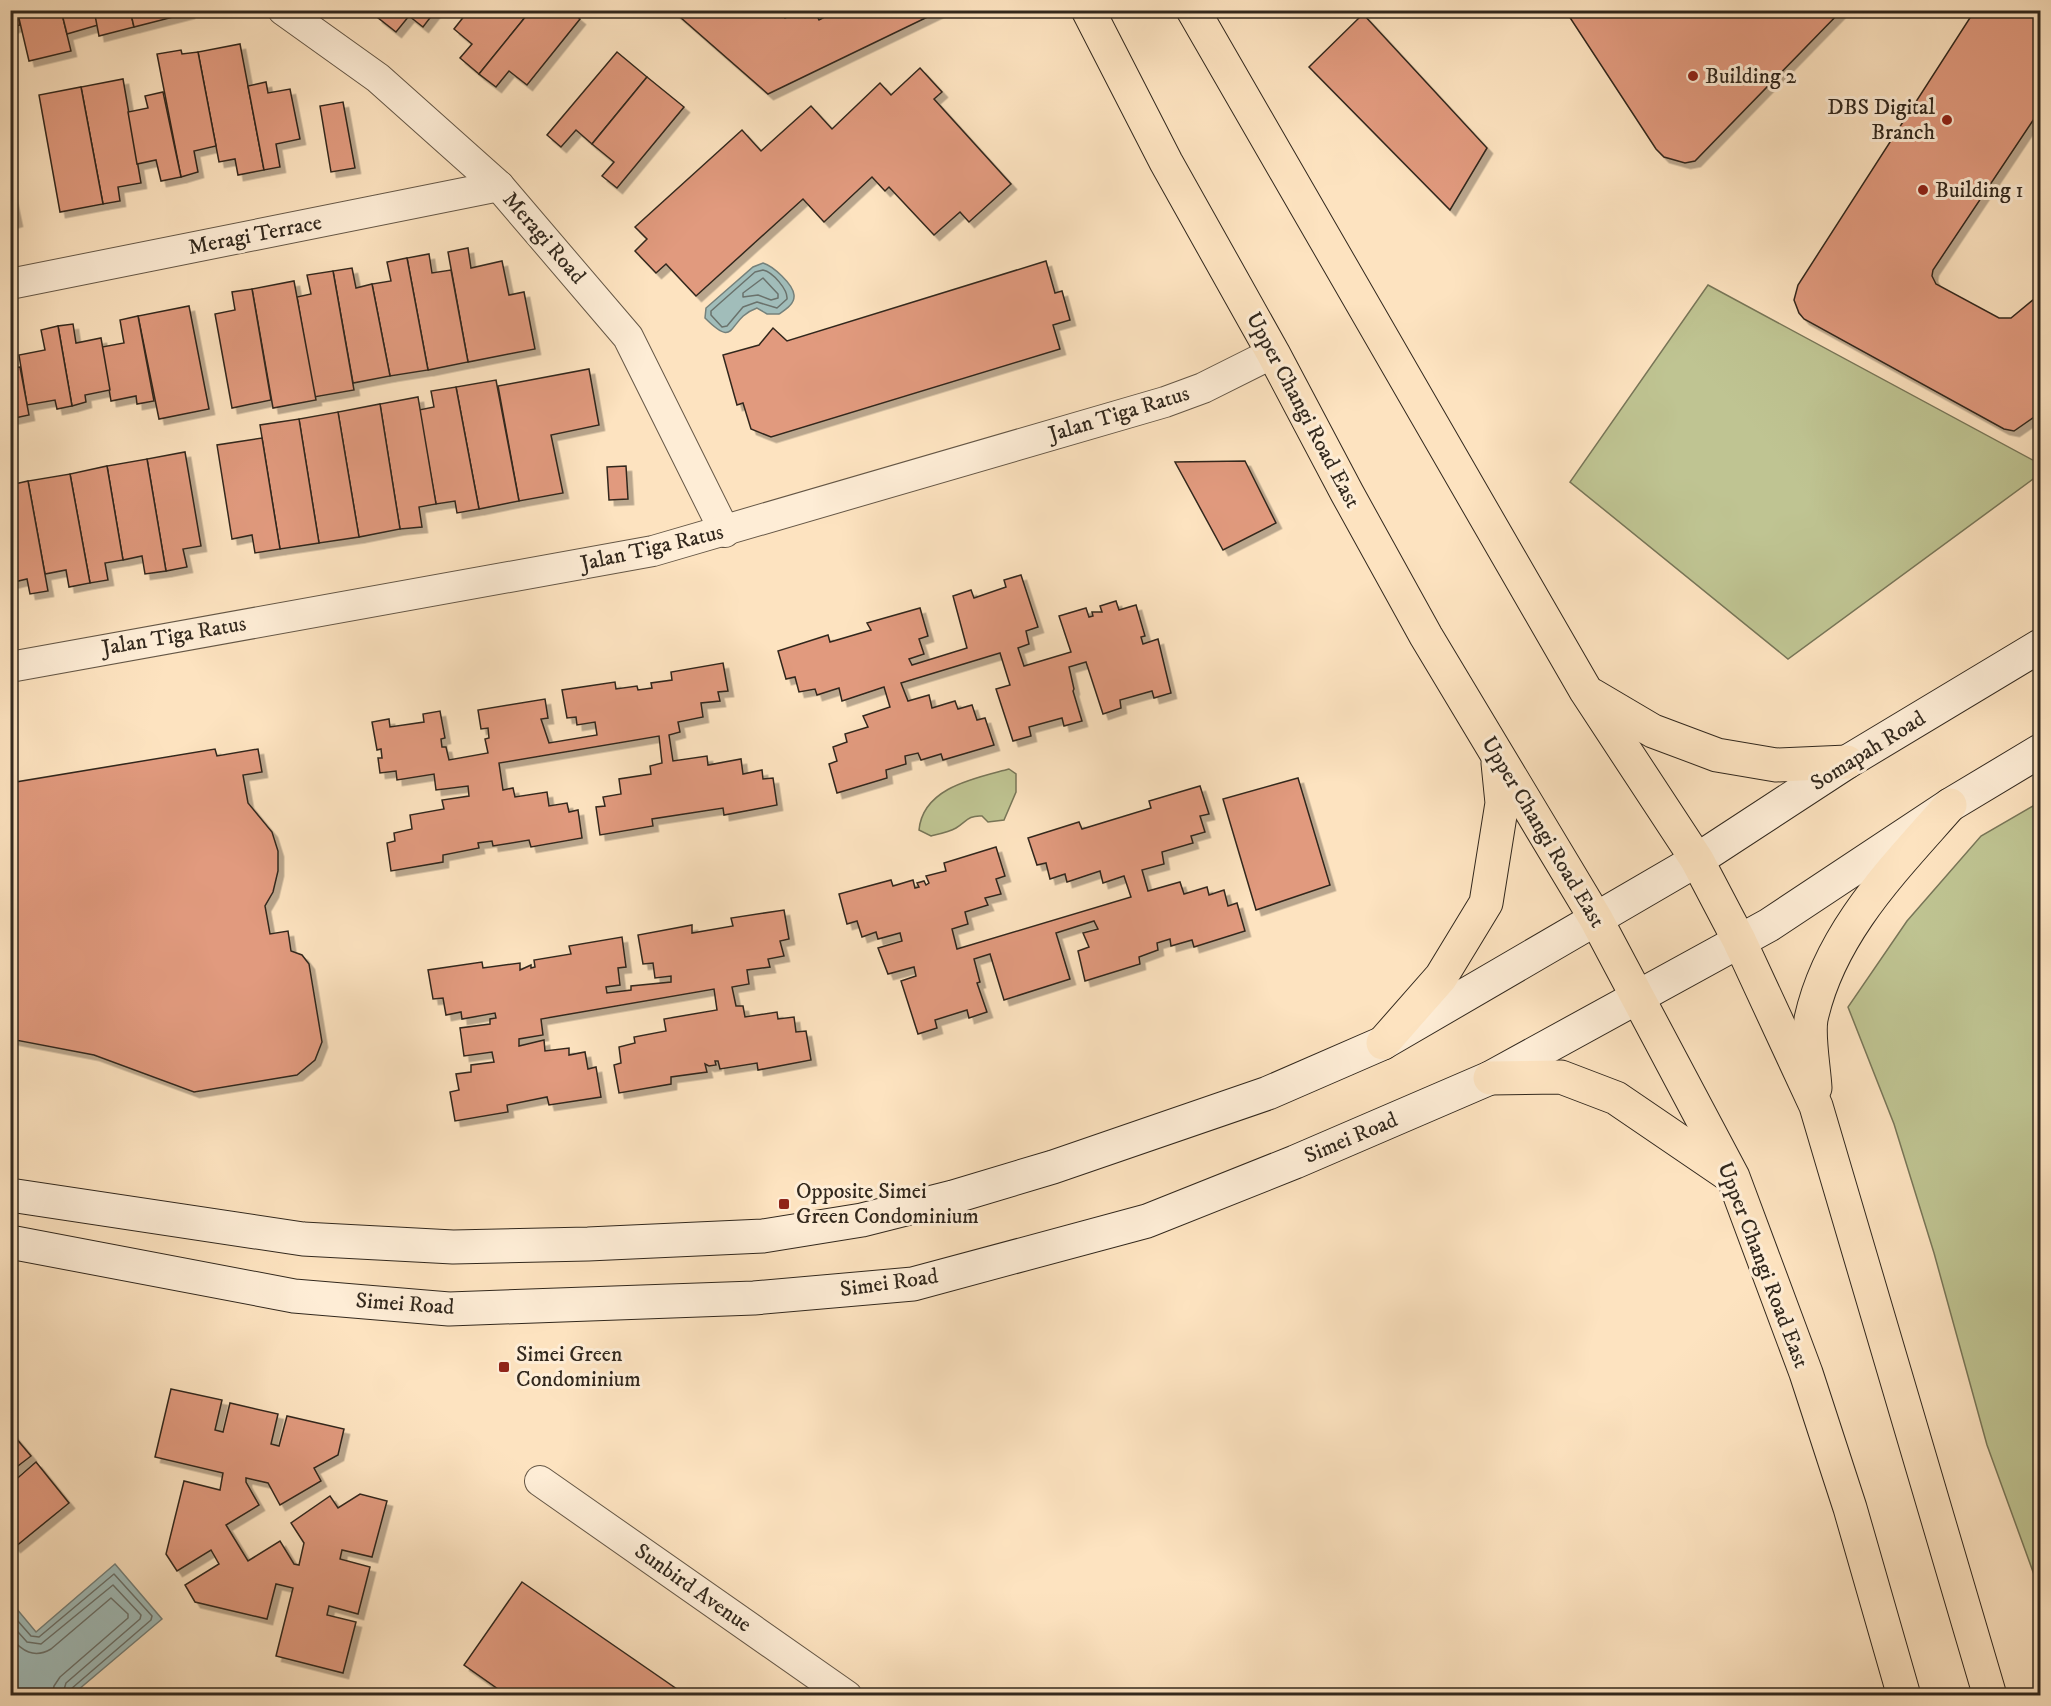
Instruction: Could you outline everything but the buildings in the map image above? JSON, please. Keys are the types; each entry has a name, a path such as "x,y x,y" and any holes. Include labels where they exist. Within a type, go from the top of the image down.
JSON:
{"main road":[{"name":"Upper Changi Road East","path":"1088,10 1166,162 1273,353 1420,626 1596,919 1640,997 1732,1177 1813,1395 1854,1519 1904,1695"},
{"path":"1193,10 1586,691 1697,860 1740,940 1816,1106 1990,1695"},
{"name":"Somapah Road","path":"1697,860 1847,762 2040,646"},
{"path":"1586,691 1653,731 1717,755 1776,765 1847,762"},
{"path":"1740,940 1769,925 1950,805 2040,751"},
{"path":"1383,1043 1441,977 1486,903 1502,803 1497,754"},
{"path":"1816,1106 1811,1021 1836,949 1873,894 1950,805"},
{"path":"10,1195 303,1239 453,1247 764,1236 862,1220 1053,1167 1268,1093 1383,1043 1697,860"},
{"name":"Simei Road","path":"10,1242 294,1296 449,1309 753,1298 913,1284 1147,1221 1295,1162 1490,1078 1740,940"},
{"path":"1490,1078 1562,1077 1616,1098 1732,1177"}],"street":[{"name":"Meragi Road","path":"283,10 378,78 499,186 628,337 725,532"},
{"name":"Meragi Terrace","path":"10,284 499,186"},
{"name":"Jalan Tiga Ratus","path":"10,667 652,551 725,532 1165,402 1203,388 1273,353"},
{"name":"Sunbird Avenue","path":"540,1481 847,1695"}],"green space":[{"path":"1708,285 2040,464 2040,474 1788,659 1570,482"},
{"path":"1009,769 1016,774 1016,792 1004,820 988,822 982,816 973,817 953,829 931,836 919,830 923,815 930,804 941,794 967,781"},
{"path":"2040,802 2040,1591 1987,1445 1934,1253 1894,1124 1848,1007 1907,921 1981,836"}],"water":[{"path":"763,263 777,272 790,286 794,295 791,304 779,314 767,314 757,308 747,313 728,332 715,327 705,318 706,308 753,267"},
{"path":"115,1564 162,1619 72,1695 11,1695 11,1602 36,1632"}],"place":[{"name":"Building 2","path":"1693,76"},
{"name":"DBS Digital Branch","path":"1947,120"},
{"name":"Building 1","path":"1923,190"},
{"name":"Opposite Simei Green Condominium","path":"784,1204"},
{"name":"Simei Green Condominium","path":"504,1367"}]}
